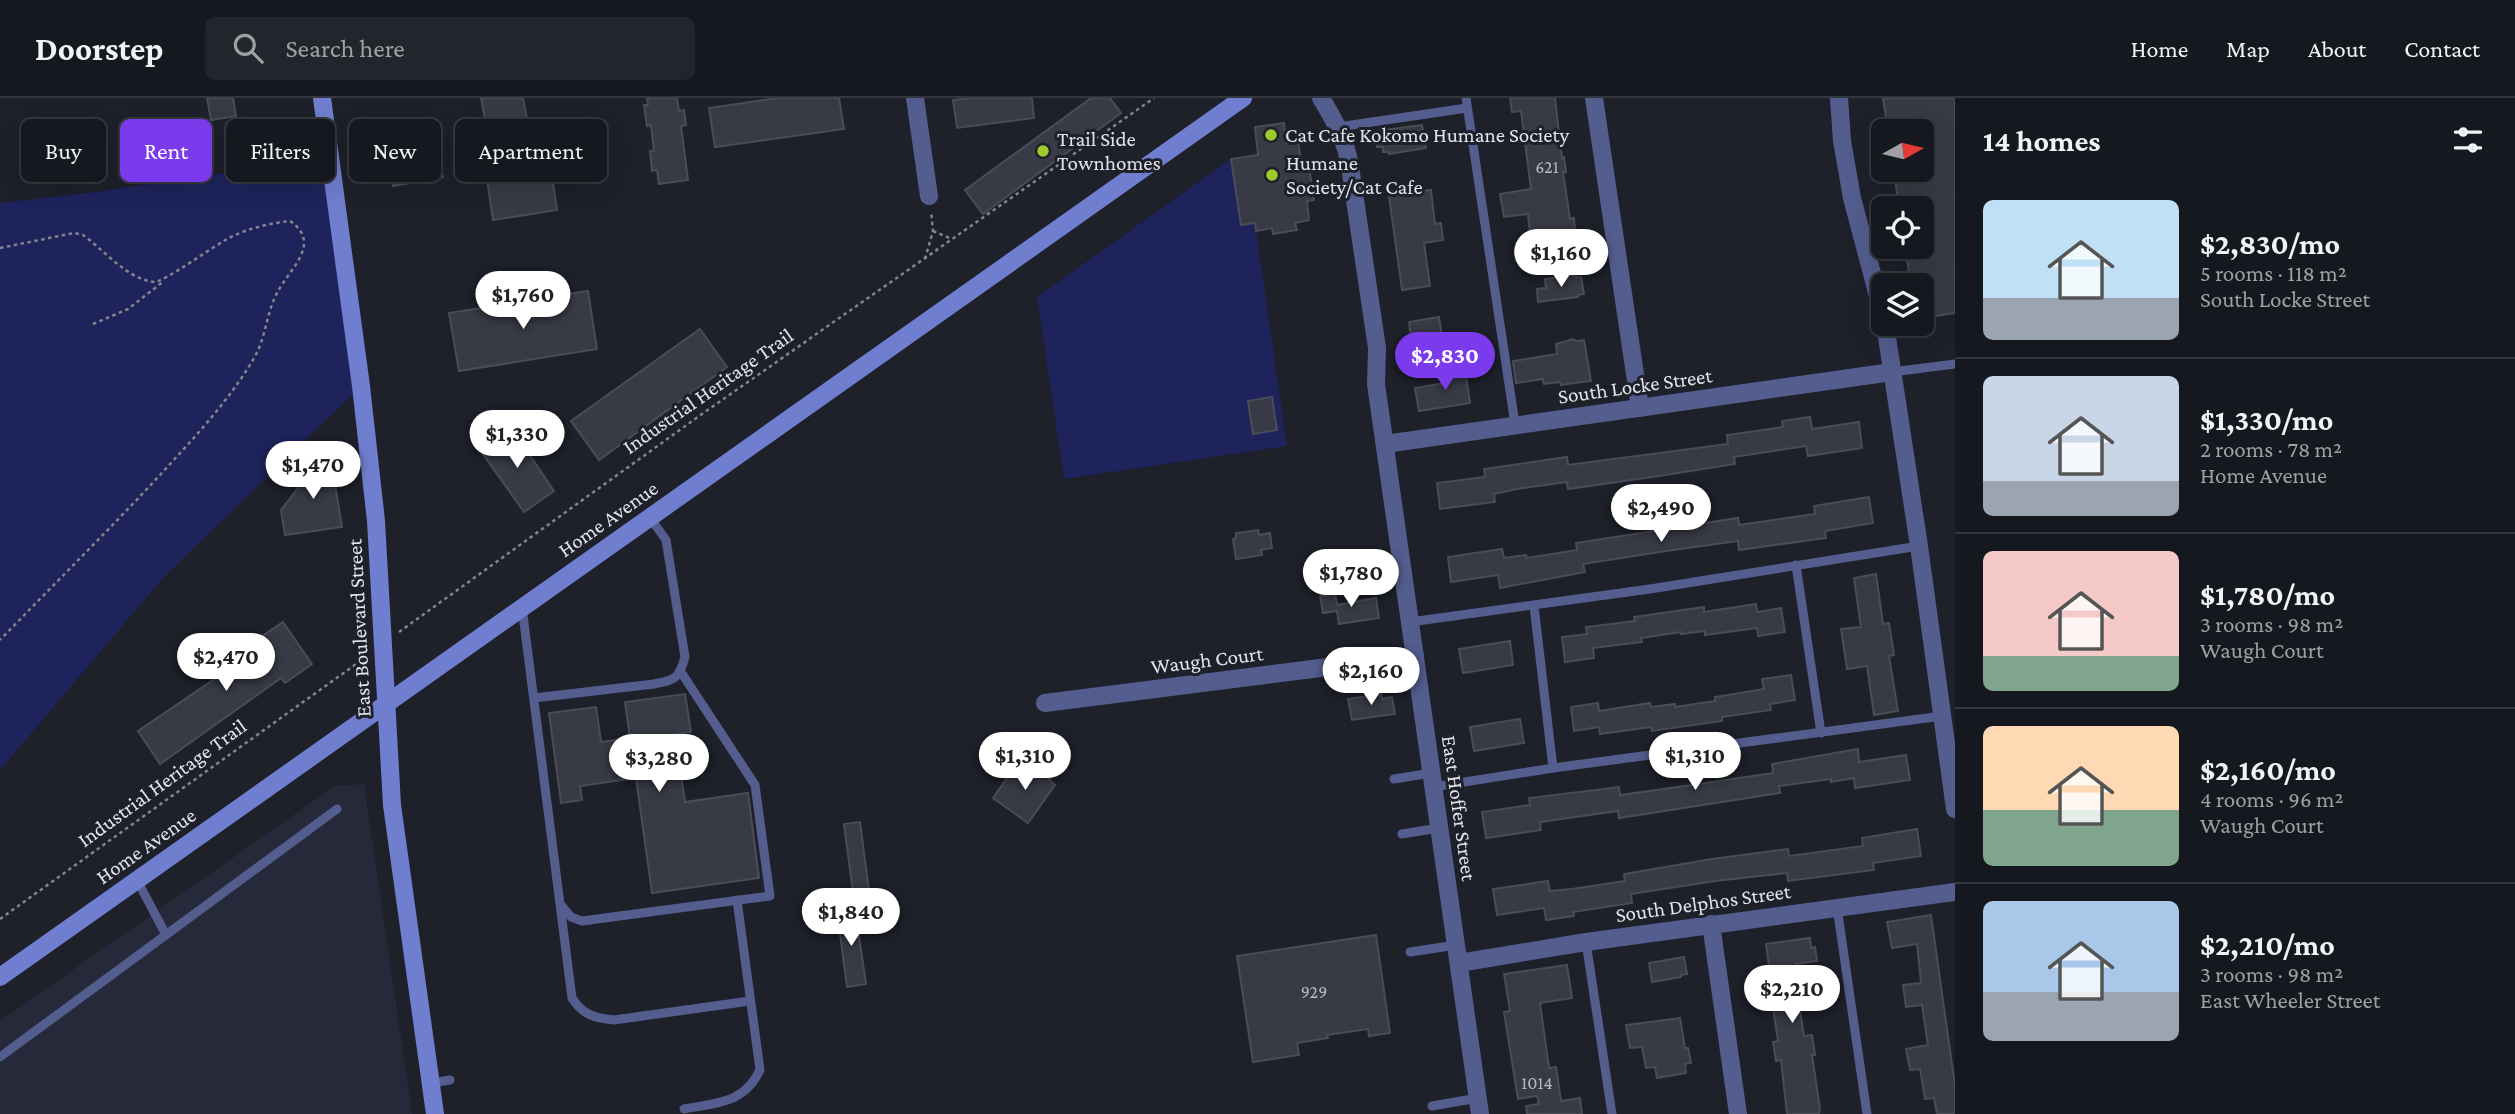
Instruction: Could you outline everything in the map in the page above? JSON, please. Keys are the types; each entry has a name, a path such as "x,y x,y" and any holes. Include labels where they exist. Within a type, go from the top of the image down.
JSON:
{"main road":[{"name":"East Boulevard Street","path":"322,98 361,386 376,521 392,805 435,1114"},
{"name":"Home Avenue","path":"0,977 1243,98"}],"street":[{"path":"915,98 929,196"},
{"name":"East Hoffer Street","path":"1321,98 1338,127 1349,157 1377,348 1377,384 1385,444 1479,1106"},
{"path":"1594,98 1640,408"},
{"path":"1839,98 1842,141 1852,198 1872,273"},
{"path":"1887,336 1942,716 1950,735 1955,809"},
{"name":"South Locke Street","path":"1385,444 1892,372"},
{"name":"Waugh Court","path":"1045,703 1415,656"},
{"name":"South Delphos Street","path":"1459,963 1711,924 1955,892"},
{"path":"1711,924 1738,1114"}],"lane":[{"path":"1338,127 1467,103 1515,424"},
{"path":"1892,372 1955,364"},
{"path":"534,698 654,684 673,680 681,672 685,657 666,540 648,519"},
{"path":"1410,622 1534,606 1919,546"},
{"path":"1796,565 1821,733"},
{"path":"1534,606 1553,768"},
{"path":"522,607 572,998 580,1010 594,1018 614,1020 750,1001"},
{"path":"560,904 571,917 582,921 771,896 755,785 681,672"},
{"path":"1394,779 1432,780 1553,768 1942,716"},
{"path":"2,1053 337,809"},
{"path":"1402,834 1439,828"},
{"path":"137,880 166,935"},
{"path":"684,1109 723,1102 744,1093 755,1082 760,1070 737,900"},
{"path":"1837,907 1867,1114"},
{"path":"1586,942 1612,1114"},
{"path":"1410,952 1456,945"},
{"path":"431,1083 450,1080"},
{"path":"1432,1106 1479,1106"}],"path":[{"name":"Industrial Heritage Trail","path":"0,919 702,414 1154,98"},
{"path":"925,259 933,231 929,196"},
{"path":"0,640 139,497 216,411 254,359 261,345 276,294 303,253 304,237 301,230 290,221 233,236 192,260 128,309 93,324"},
{"path":"933,231 953,239"},
{"path":"0,248 74,233 83,235 141,278 155,282 164,281"}],"shaded area":[{"path":"1231,159 1241,225 1255,223 1287,446 1064,479 1037,297"},
{"path":"226,173 226,182 333,182 361,386 164,577 0,770 0,203 163,182 212,182 212,175"},
{"path":"364,784 412,1114 0,1114 0,1021 335,786"}],"building":[{"path":"207,98 233,98 236,116 211,119"},
{"path":"481,98 523,98 527,119 485,119"},
{"path":"647,98 677,98 679,111 684,110 686,125 681,126 688,180 659,184 657,170 652,171 650,151 654,151 651,125 647,126 644,105 648,105"},
{"path":"778,98 839,98 844,129 715,147 709,108"},
{"path":"1032,98 1034,118 957,128 953,100"},
{"name":"Trail Side Townhomes","path":"1091,98 1110,98 1121,113 983,214 965,190"},
{"path":"1510,98 1555,98 1570,219 1574,218 1575,231 1571,232 1572,238 1531,244 1528,214 1504,217 1500,194 1531,189 1521,111 1512,112"},
{"path":"1883,98 1955,98 1955,313 1934,316 1934,273 1909,273 1907,259 1934,259 1934,196 1897,196 1896,182 1934,182 1934,119 1886,119"},
{"name":"Humane Society/Cat Cafe","path":"1284,123 1286,143 1298,141 1301,161 1308,160 1314,200 1307,201 1309,220 1295,223 1297,230 1273,234 1272,228 1256,231 1255,223 1241,225 1231,159 1258,155 1255,127"},
{"path":"1422,125 1426,148 1389,154 1383,152 1383,147 1377,147 1375,131"},
{"path":"392,182 415,182 393,186"},
{"path":"487,182 553,182 557,210 493,220"},
{"path":"1431,190 1435,224 1441,223 1443,240 1424,243 1430,286 1402,290 1389,196"},
{"path":"1576,275 1576,278 1581,277 1584,294 1538,302 1537,289 1546,288 1545,279"},
{"path":"588,291 597,349 459,371 449,313"},
{"path":"1439,317 1443,342 1412,347 1409,322"},
{"path":"700,329 727,367 599,460 571,421"},
{"path":"1573,339 1584,340 1591,381 1561,385 1560,382 1544,384 1543,379 1516,383 1513,361 1557,354 1556,344"},
{"path":"1465,370 1470,403 1419,411 1415,388 1445,383 1443,373"},
{"path":"1272,397 1277,430 1253,434 1248,401"},
{"path":"1810,417 1812,429 1859,422 1862,448 1808,456 1806,446 1734,457 1735,464 1659,476 1568,489 1567,482 1517,489 1494,494 1495,502 1440,509 1437,483 1485,477 1484,469 1567,457 1568,465 1728,444 1727,435 1783,427 1782,421"},
{"path":"512,429 554,491 524,512 480,450"},
{"path":"331,460 342,527 285,535 281,510 298,488 295,466"},
{"path":"1869,497 1873,523 1825,531 1826,538 1739,550 1738,541 1666,551 1583,564 1585,572 1500,588 1498,575 1451,582 1448,557 1502,549 1504,558 1526,555 1527,558 1577,550 1576,543 1738,518 1739,525 1815,514 1814,506"},
{"path":"1258,530 1259,535 1270,533 1272,548 1261,550 1262,555 1236,559 1233,539 1236,538 1236,533"},
{"path":"1876,574 1883,624 1889,623 1894,655 1889,656 1898,711 1874,715 1867,666 1847,669 1841,629 1861,627 1854,578"},
{"path":"1335,594 1337,605 1376,598 1379,618 1339,624 1337,611 1323,613 1320,596"},
{"path":"1756,604 1757,612 1781,608 1785,632 1758,636 1757,628 1705,635 1705,631 1681,632 1641,638 1642,642 1593,648 1594,658 1565,662 1562,637 1587,634 1586,627 1635,621 1634,617 1704,607 1704,612"},
{"path":"283,622 312,664 285,683 281,678 160,764 138,731 260,648 255,641"},
{"path":"1510,641 1513,665 1463,673 1459,649"},
{"path":"1791,675 1795,700 1770,704 1771,710 1722,717 1722,721 1652,731 1651,727 1600,734 1599,727 1574,731 1571,707 1598,703 1599,711 1650,703 1651,707 1675,704 1675,707 1764,689 1762,679"},
{"path":"685,694 691,732 675,734 685,802 748,793 759,878 652,893 636,778 580,786 582,800 561,803 549,713 596,707 601,742 630,738 625,702"},
{"path":"1381,694 1382,699 1392,697 1395,714 1352,720 1348,699"},
{"path":"1520,719 1524,743 1474,751 1470,727"},
{"path":"1858,749 1859,762 1906,755 1910,780 1855,788 1854,778 1779,786 1780,793 1619,818 1618,811 1540,822 1541,830 1486,838 1482,812 1530,805 1529,798 1619,787 1620,795 1773,773 1772,764"},
{"path":"1035,764 1052,776 1049,780 1055,785 1028,823 993,798 1014,768 1026,777"},
{"path":"860,822 870,898 854,900 844,824"},
{"path":"1917,829 1921,856 1873,863 1874,870 1788,881 1787,873 1715,881 1631,894 1632,903 1573,912 1574,916 1546,920 1544,908 1497,915 1493,889 1548,881 1550,891 1572,889 1625,881 1624,874 1712,859 1788,849 1789,856 1863,846 1862,838"},
{"path":"855,909 866,984 847,987 837,911"},
{"path":"1931,915 1955,1086 1955,1114 1937,1114 1934,1098 1925,1099 1920,1069 1910,1070 1906,1049 1928,1045 1922,1005 1906,1007 1903,985 1921,983 1917,944 1892,948 1887,922"},
{"path":"1376,935 1390,1033 1369,1036 1368,1029 1327,1035 1328,1038 1297,1043 1299,1055 1253,1062 1237,956"},
{"path":"1810,938 1811,948 1815,947 1817,961 1796,964 1800,991 1797,991 1804,1036 1812,1035 1815,1055 1812,1055 1820,1109 1819,1114 1787,1114 1781,1060 1776,1061 1773,1042 1778,1041 1771,995 1765,996 1762,975 1770,973 1766,944"},
{"path":"1684,957 1687,974 1652,982 1649,963"},
{"path":"1567,965 1572,998 1540,1003 1549,1068 1556,1067 1561,1101 1580,1098 1582,1114 1527,1114 1526,1106 1539,1104 1537,1096 1518,1099 1504,1012 1510,1011 1504,974"},
{"path":"1680,1018 1685,1048 1688,1048 1691,1063 1685,1064 1686,1073 1657,1078 1655,1067 1646,1068 1642,1047 1630,1048 1626,1025"}],"place":[{"name":"Cat Cafe Kokomo Humane Society","path":"1271,135"},
{"name":"Trail Side Townhomes","path":"1043,151"},
{"name":"Humane Society/Cat Cafe","path":"1272,175"}]}
